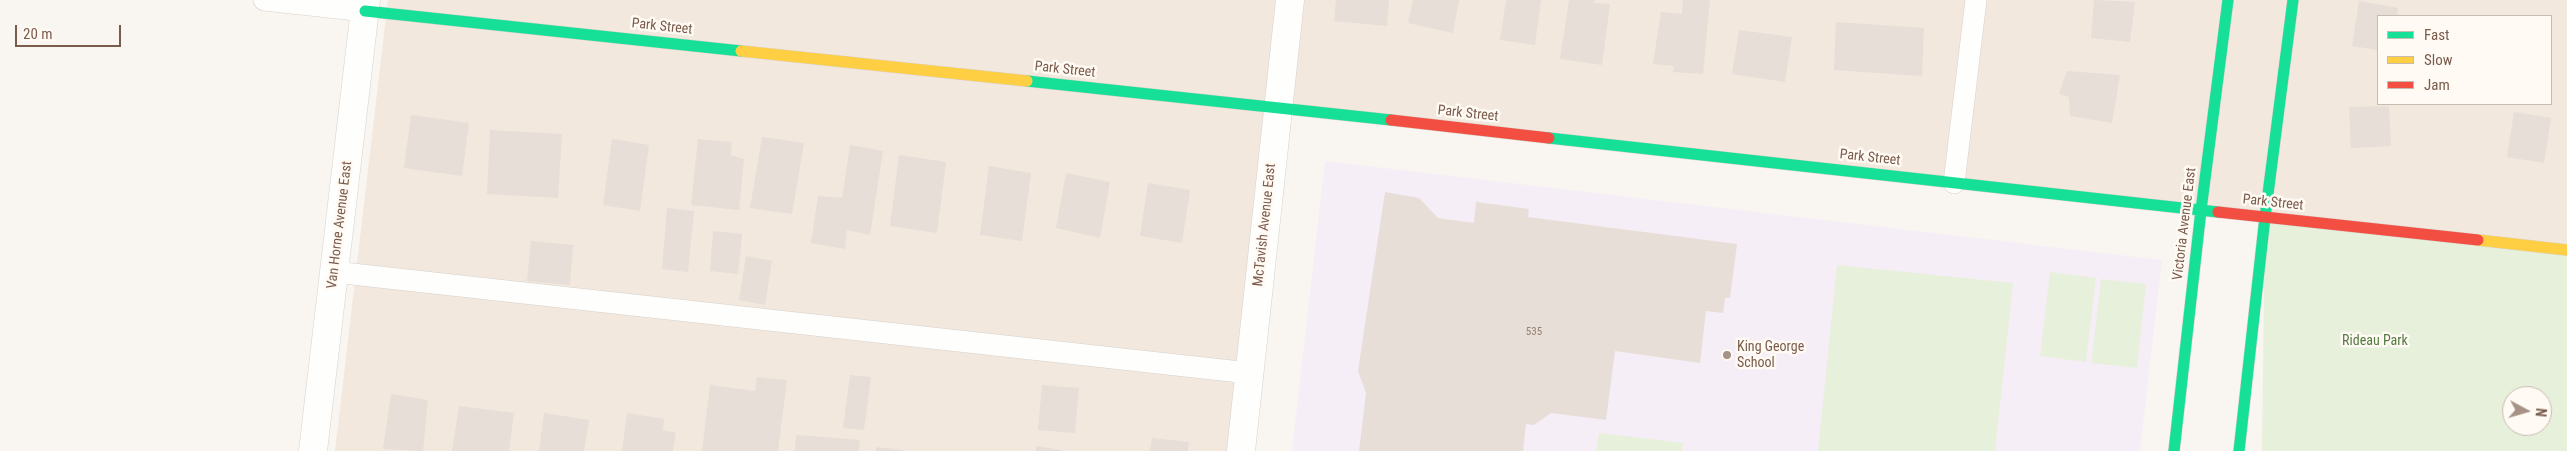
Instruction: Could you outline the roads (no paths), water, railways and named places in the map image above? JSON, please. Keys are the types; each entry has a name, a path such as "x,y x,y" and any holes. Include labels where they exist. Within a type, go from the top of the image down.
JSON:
{"street":[{"name":"McTavish Avenue East","path":"1241,451 1290,0"},
{"name":"Victoria Avenue East","path":"2174,451 2201,210 2228,0"},
{"path":"2239,451 2265,217 2293,0"},
{"name":"Park Street","path":"365,6 2567,250"},
{"name":"Van Horne Avenue East","path":"313,451 365,6"}],"lane":[{"path":"264,0 365,6"},
{"path":"1954,183 1976,0"},
{"path":"334,272 1249,373"}],"place":[{"name":"King George School","path":"1727,355"}],"park label":[{"name":"Rideau Park","path":"2375,341"}]}
